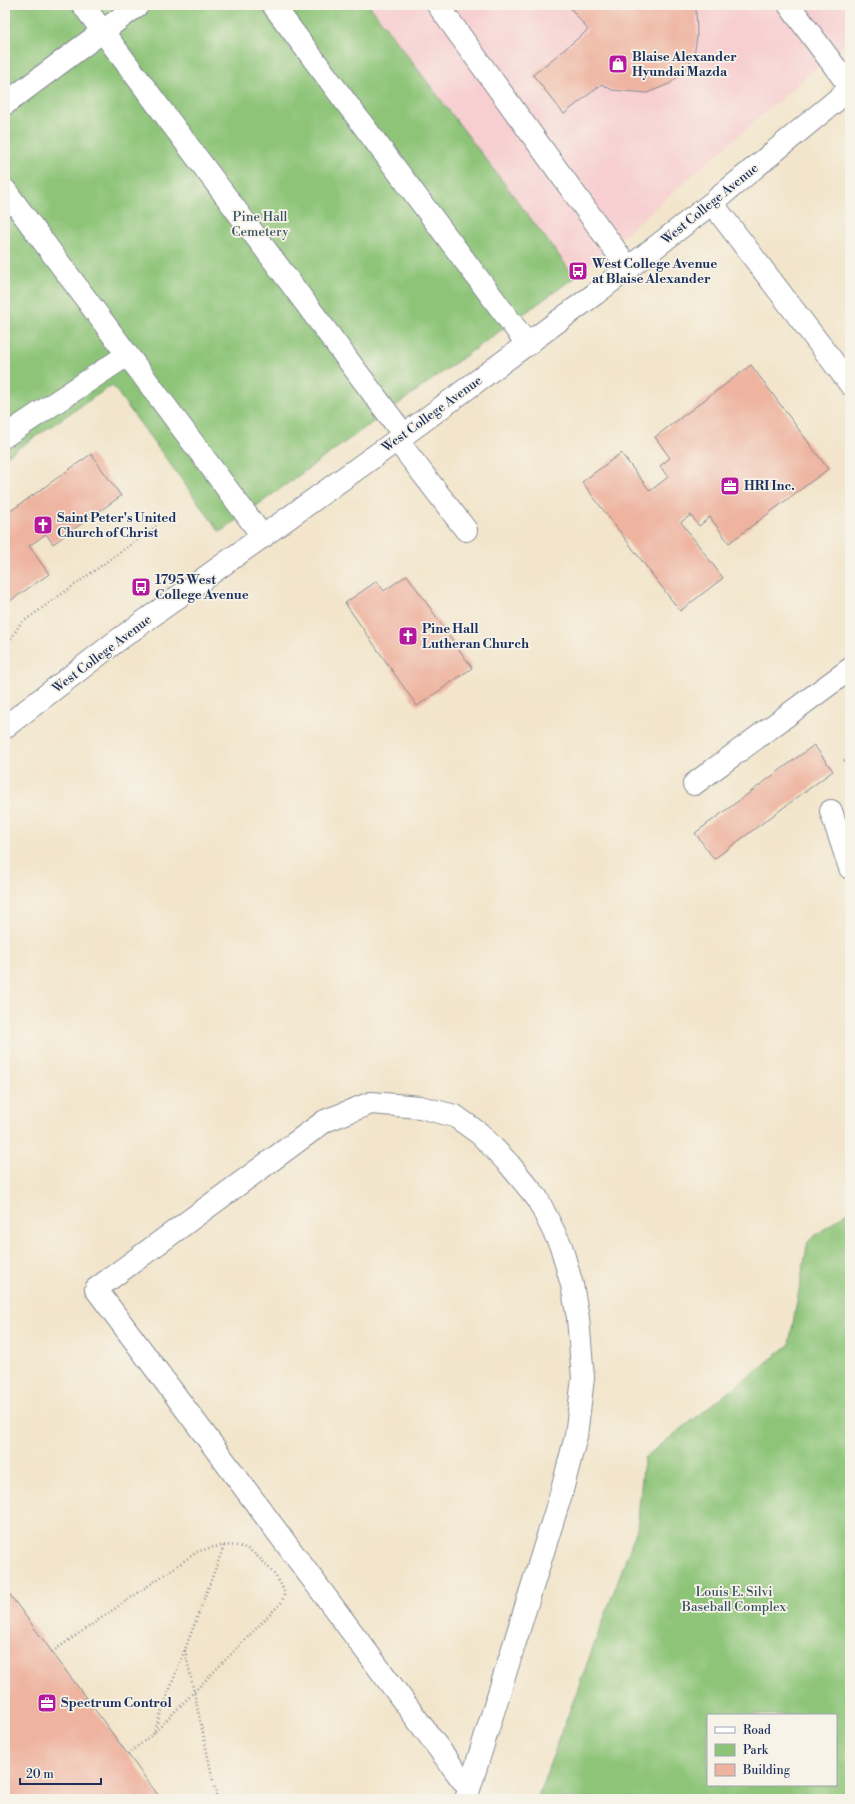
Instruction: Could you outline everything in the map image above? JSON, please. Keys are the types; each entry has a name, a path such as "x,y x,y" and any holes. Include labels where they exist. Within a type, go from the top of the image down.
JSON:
{"main road":[{"path":"83,5 466,530"},
{"path":"5,104 138,5"},
{"path":"273,5 528,345"},
{"path":"438,5 629,269"},
{"path":"789,5 850,88"},
{"name":"West College Avenue","path":"5,727 114,643 400,438 629,269 712,203 850,88"},
{"path":"5,190 263,537"},
{"path":"712,203 850,384"},
{"path":"5,436 127,355"},
{"path":"694,784 850,669"},
{"path":"831,811 850,868"},
{"path":"371,1103 420,1106 454,1116 480,1134 509,1164 537,1198 561,1246 572,1285 578,1318 584,1378 576,1436 561,1494 467,1794 96,1289 324,1120 371,1103"}],"path":[{"path":"5,649 20,624 158,525"},
{"path":"153,1734 224,1546"},
{"path":"52,1652 197,1552 224,1546 243,1547 260,1558 278,1582 284,1592 281,1603 153,1734 128,1754"},
{"path":"185,1649 217,1799"}],"shaded area":[{"path":"369,5 850,5 850,39 575,277"}],"green space":[{"name":"Pine Hall Cemetery","path":"5,5 369,5 575,277 220,532 112,385 5,457"},
{"name":"Louis E. Silvi Baseball Complex","path":"850,1210 850,1799 537,1799 637,1529 644,1458 789,1345 808,1241"}],"building":[{"name":"Blaise Alexander Hyundai Mazda","path":"568,5 703,5 696,10 697,36 694,56 684,72 669,84 647,93 612,90 602,84 564,114 533,75 588,30"},
{"name":"HRI Inc.","path":"751,365 828,469 729,543 710,517 699,526 691,515 681,522 723,578 680,611 582,482 621,453 650,491 668,477 660,466 670,458 655,437"},
{"name":"Saint Peter's United Church of Christ","path":"91,454 121,496 53,544 46,534 29,546 49,574 7,603 5,601 5,515"},
{"name":"Pine Hall Lutheran Church","path":"407,575 472,668 417,706 345,603 377,581 384,591"},
{"path":"814,745 833,771 714,859 695,833"},
{"path":"850,755 850,768 844,760"},
{"name":"Spectrum Control","path":"5,1588 52,1652 161,1799 5,1799"}],"place":[{"name":"Blaise Alexander Hyundai Mazda","path":"618,64"},
{"name":"West College Avenue at Blaise Alexander","path":"578,271"},
{"name":"HRI Inc.","path":"730,486"},
{"name":"Saint Peter's United Church of Christ","path":"43,525"},
{"name":"1795 West College Avenue","path":"141,587"},
{"name":"Pine Hall Lutheran Church","path":"408,636"},
{"name":"Spectrum Control","path":"47,1703"}]}
